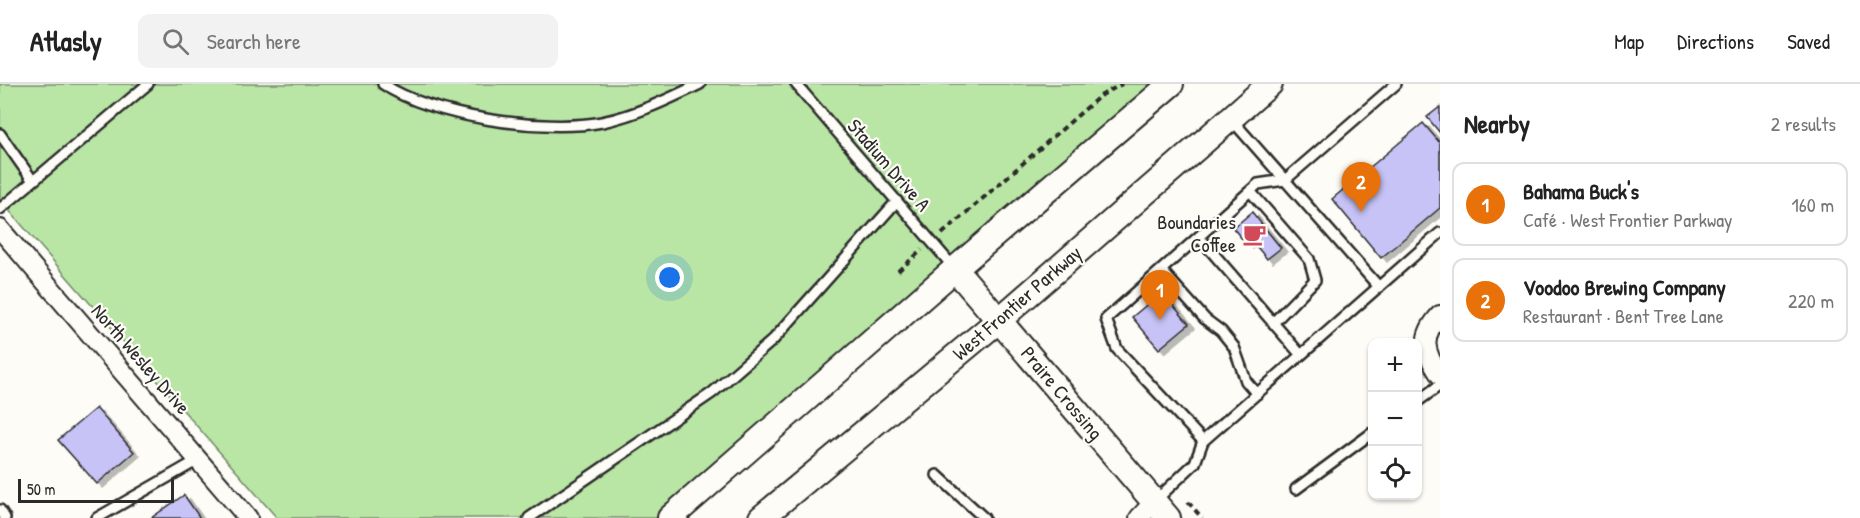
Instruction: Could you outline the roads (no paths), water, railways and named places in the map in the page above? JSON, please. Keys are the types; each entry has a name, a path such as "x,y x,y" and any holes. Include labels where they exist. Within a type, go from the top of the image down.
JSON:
{"street":[{"path":"670,518 1171,84"},
{"name":"West Frontier Parkway","path":"761,518 999,320 1270,84"},
{"name":"North Wesley Drive","path":"0,229 248,518"},
{"name":"Praire Crossing","path":"955,269 999,320 1154,513"},
{"path":"1440,315 1431,326 1426,338 1429,357 1440,375"}],"lane":[{"path":"0,209 148,84"},
{"path":"383,84 391,90 440,109 472,117 538,125 570,125 608,121 629,115 700,84"},
{"name":"Stadium Drive A","path":"796,84 955,269"},
{"path":"1203,441 1116,349 1106,319 1258,184 1285,180 1396,84"},
{"path":"1231,118 1379,286"},
{"path":"0,134 33,181"},
{"path":"1250,191 1309,259 1316,280 1273,323"},
{"path":"529,518 712,393 773,340 897,201"},
{"path":"1154,513 1195,464 1203,441 1440,233"},
{"path":"1199,237 1301,355"},
{"path":"1161,270 1205,320 1221,332 1234,347 1246,381 1257,394"},
{"path":"1422,398 1440,385"},
{"path":"1296,489 1368,437"},
{"path":"97,518 198,460"},
{"path":"937,475 984,518"},
{"path":"0,510 5,518"}],"place":[{"name":"Voodoo Brewing Company","path":"1361,212"},
{"name":"Boundaries Coffee","path":"1254,234"},
{"name":"Bahama Buck's","path":"1160,320"}]}
